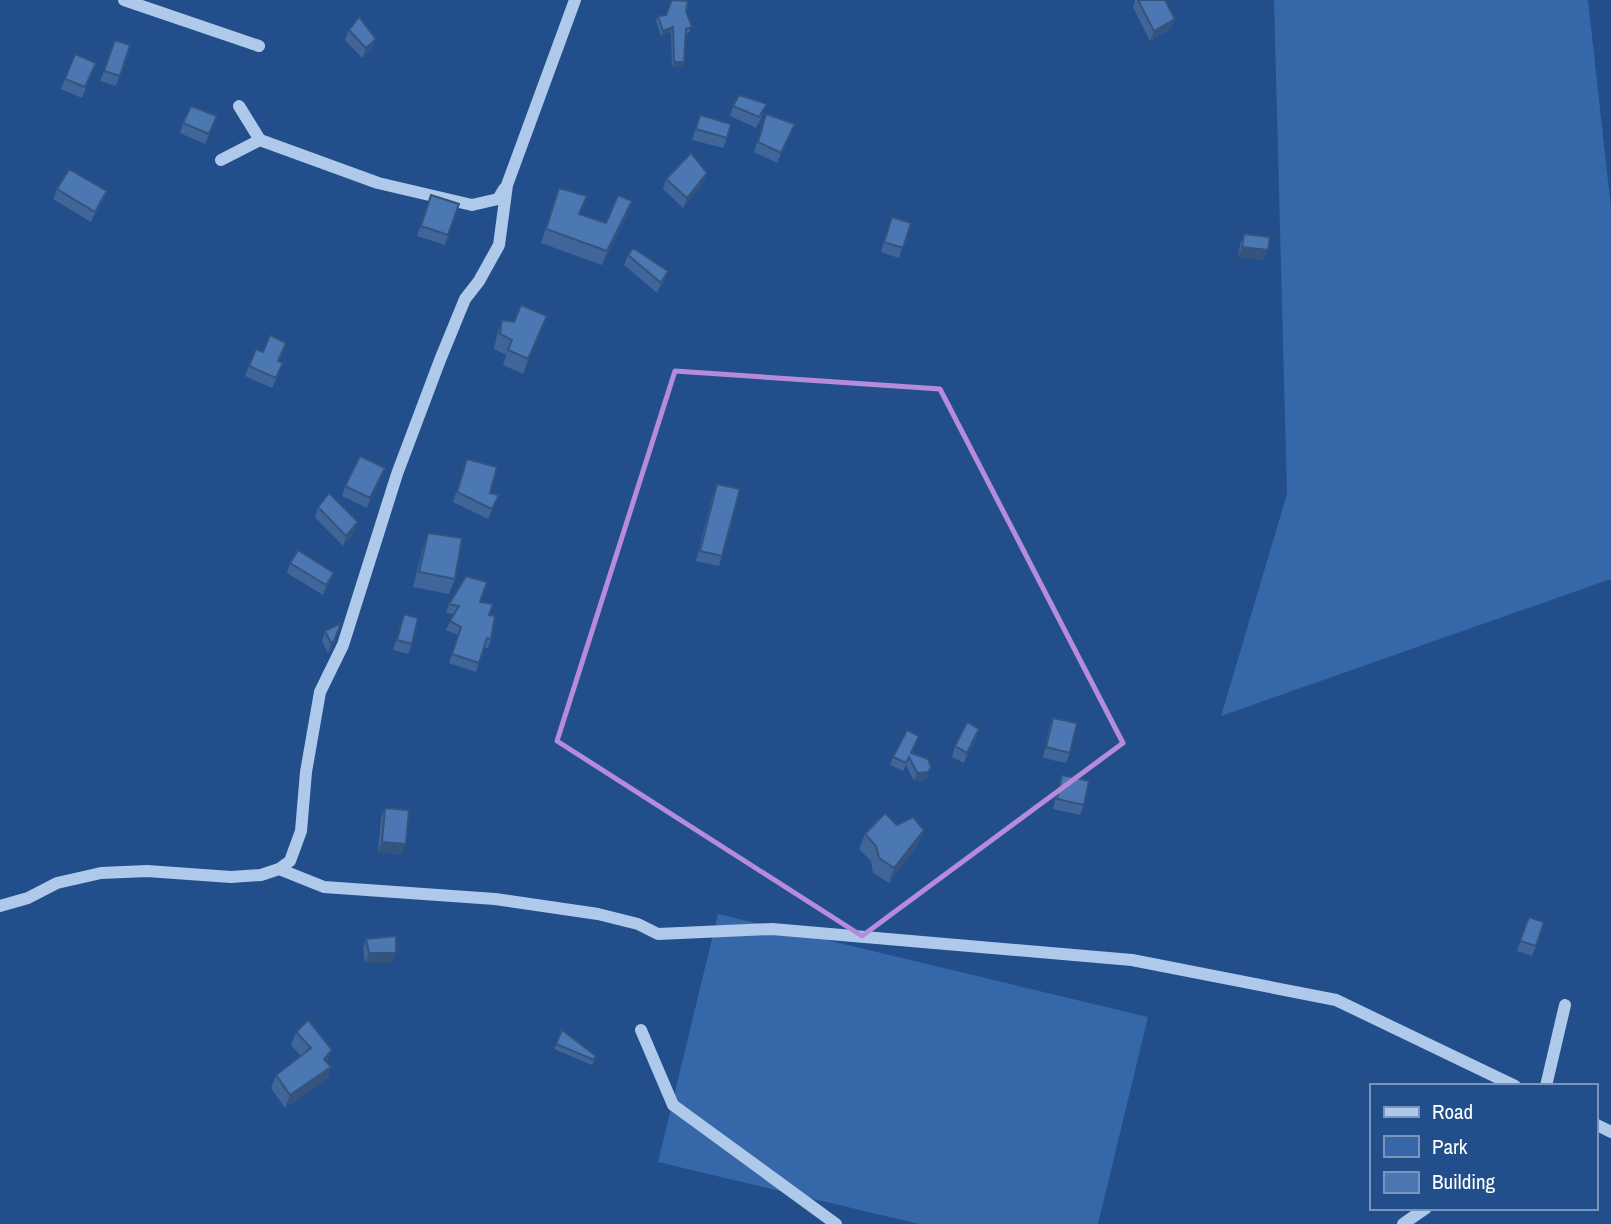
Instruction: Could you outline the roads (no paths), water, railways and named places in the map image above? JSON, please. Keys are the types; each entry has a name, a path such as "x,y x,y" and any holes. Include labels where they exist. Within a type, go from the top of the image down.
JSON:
{"street":[{"path":"124,0 259,46"},
{"path":"239,106 260,140 378,183 472,205 498,199 575,0"},
{"path":"221,160 260,140"},
{"path":"0,906 28,898 57,883 101,873 147,871 231,877 261,875 279,869 290,861 297,847 306,772 320,692 344,645 397,474 440,359 465,299 479,281 499,244 506,184"},
{"path":"279,869 324,887 495,899 598,914 638,924 658,934 772,929 1132,960 1336,1000 1511,1084"},
{"path":"1546,1084 1565,1005"},
{"path":"640,1030 673,1105 836,1224"},
{"path":"1403,1224 1423,1210"}]}
